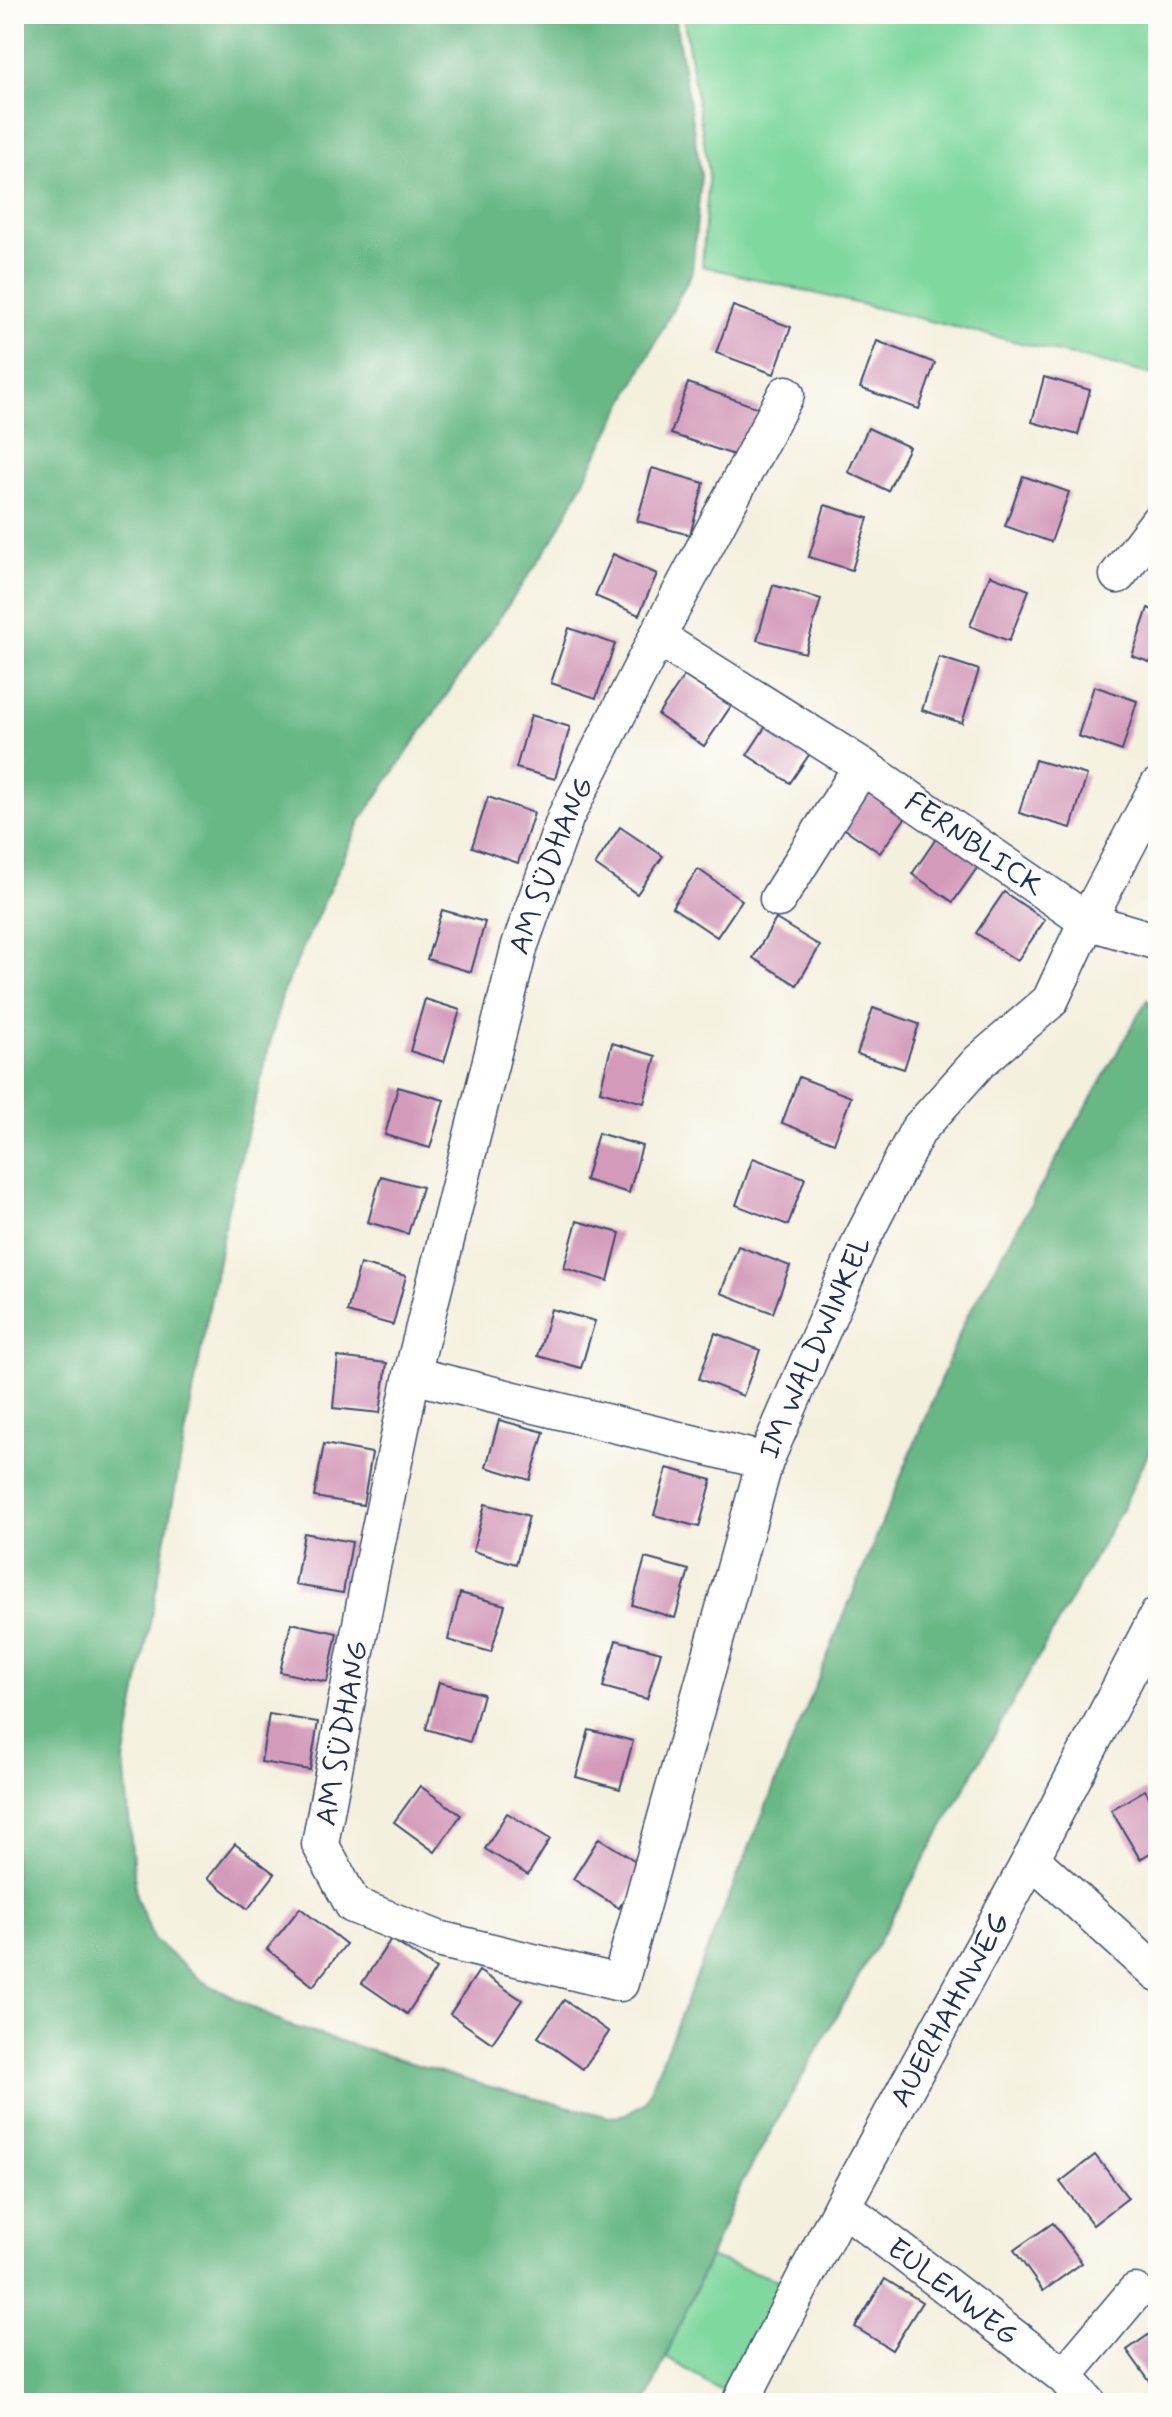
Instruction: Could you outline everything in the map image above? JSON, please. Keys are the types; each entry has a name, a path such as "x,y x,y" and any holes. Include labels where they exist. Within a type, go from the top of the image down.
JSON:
{"street":[{"name":"AM SÜDHANG","path":"620,1983 438,1939 353,1905 320,1844 369,1581 412,1375 520,945 566,816 786,394"},
{"path":"1118,575 1152,542"},
{"name":"FERNBLICK","path":"657,637 862,766 1087,921 1158,942"},
{"path":"778,899 862,766"},
{"name":"IM WALDWINKEL","path":"620,1983 765,1461 861,1241 918,1130 979,1062 1050,1001 1087,921 1158,786"},
{"path":"412,1375 765,1461"},
{"name":"AUERHAHNWEG","path":"740,2403 1158,1615"},
{"path":"1031,1859 1158,1974"},
{"name":"EULENWEG","path":"842,2206 1064,2376 1088,2403"},
{"path":"1064,2376 1135,2292"}],"green space":[{"path":"14,14 674,14 701,175 692,272 554,538 361,820 283,992 227,1212 124,1761 136,1897 154,1940 202,1981 285,2024 479,2084 610,2117 626,2114 645,2102 965,1320 1147,1000 1158,1004 1158,1433 1123,1507 741,2185 646,2403 14,2403"},
{"path":"683,14 1158,14 1158,376 702,266 709,172"},
{"path":"702,2255 794,2285 737,2401 660,2353"}],"building":[{"path":"733,306 791,327 774,374 716,353"},
{"path":"877,341 935,363 919,409 860,388"},
{"path":"1044,377 1090,390 1078,435 1032,422"},
{"path":"688,383 759,408 743,458 671,434"},
{"path":"868,428 909,447 888,491 848,472"},
{"path":"652,468 704,483 690,535 637,521"},
{"path":"1023,476 1069,492 1051,542 1005,526"},
{"path":"825,505 868,518 852,570 809,557"},
{"path":"613,554 657,574 639,615 595,596"},
{"path":"990,575 1029,590 1009,641 970,626"},
{"path":"773,585 821,599 805,653 757,640"},
{"path":"1148,608 1158,612 1158,665 1132,656"},
{"path":"569,628 615,644 596,698 551,683"},
{"path":"939,657 979,670 962,723 922,710"},
{"path":"684,676 731,706 704,746 658,715"},
{"path":"1094,686 1137,701 1122,751 1078,736"},
{"path":"531,715 570,727 555,779 516,768"},
{"path":"770,720 813,749 790,783 747,755"},
{"path":"1035,760 1087,775 1071,828 1019,813"},
{"path":"867,784 909,813 880,853 839,825"},
{"path":"488,797 534,813 518,863 472,847"},
{"path":"620,827 663,856 637,894 595,865"},
{"path":"940,833 982,861 953,902 912,874"},
{"path":"698,869 742,900 717,937 672,907"},
{"path":"1004,892 1045,920 1017,961 976,933"},
{"path":"442,910 485,922 471,972 427,959"},
{"path":"776,919 820,946 797,985 753,958"},
{"path":"425,999 460,1010 444,1062 410,1051"},
{"path":"873,1008 919,1024 904,1069 857,1054"},
{"path":"612,1043 656,1056 644,1103 600,1091"},
{"path":"799,1077 851,1097 834,1143 782,1123"},
{"path":"398,1087 444,1100 430,1148 385,1135"},
{"path":"598,1133 642,1146 629,1193 585,1180"},
{"path":"753,1158 805,1178 788,1225 736,1205"},
{"path":"381,1176 422,1187 408,1234 368,1222"},
{"path":"577,1221 620,1233 608,1281 564,1268"},
{"path":"738,1246 790,1266 773,1313 721,1293"},
{"path":"360,1264 406,1276 393,1325 347,1312"},
{"path":"551,1309 595,1321 581,1368 538,1356"},
{"path":"715,1333 760,1350 743,1396 699,1379"},
{"path":"338,1357 387,1363 380,1413 333,1408"},
{"path":"499,1420 544,1432 530,1480 486,1467"},
{"path":"324,1444 372,1453 363,1505 314,1497"},
{"path":"667,1468 712,1480 699,1527 654,1515"},
{"path":"485,1504 529,1516 516,1564 473,1551"},
{"path":"304,1533 352,1542 343,1593 295,1585"},
{"path":"645,1558 689,1570 675,1618 632,1605"},
{"path":"460,1593 505,1605 491,1652 448,1640"},
{"path":"291,1623 337,1633 327,1682 280,1672"},
{"path":"616,1640 661,1652 647,1699 603,1687"},
{"path":"439,1682 483,1694 470,1742 426,1729"},
{"path":"269,1714 318,1722 310,1770 261,1762"},
{"path":"589,1730 633,1741 620,1789 576,1777"},
{"path":"420,1786 461,1815 435,1852 394,1822"},
{"path":"1145,1790 1158,1811 1158,1848 1140,1859 1111,1810"},
{"path":"507,1813 550,1839 528,1875 485,1849"},
{"path":"599,1838 645,1867 619,1908 573,1879"},
{"path":"235,1844 275,1874 248,1909 208,1878"},
{"path":"300,1908 346,1944 313,1986 267,1949"},
{"path":"391,1939 436,1969 407,2014 362,1983"},
{"path":"479,1971 522,2000 492,2043 450,2014"},
{"path":"564,2000 609,2032 583,2069 538,2037"},
{"path":"1095,2155 1128,2198 1093,2225 1060,2182"},
{"path":"1053,2223 1082,2263 1043,2291 1014,2250"},
{"path":"885,2279 922,2302 892,2350 855,2327"},
{"path":"1158,2328 1158,2393 1127,2350"}]}
